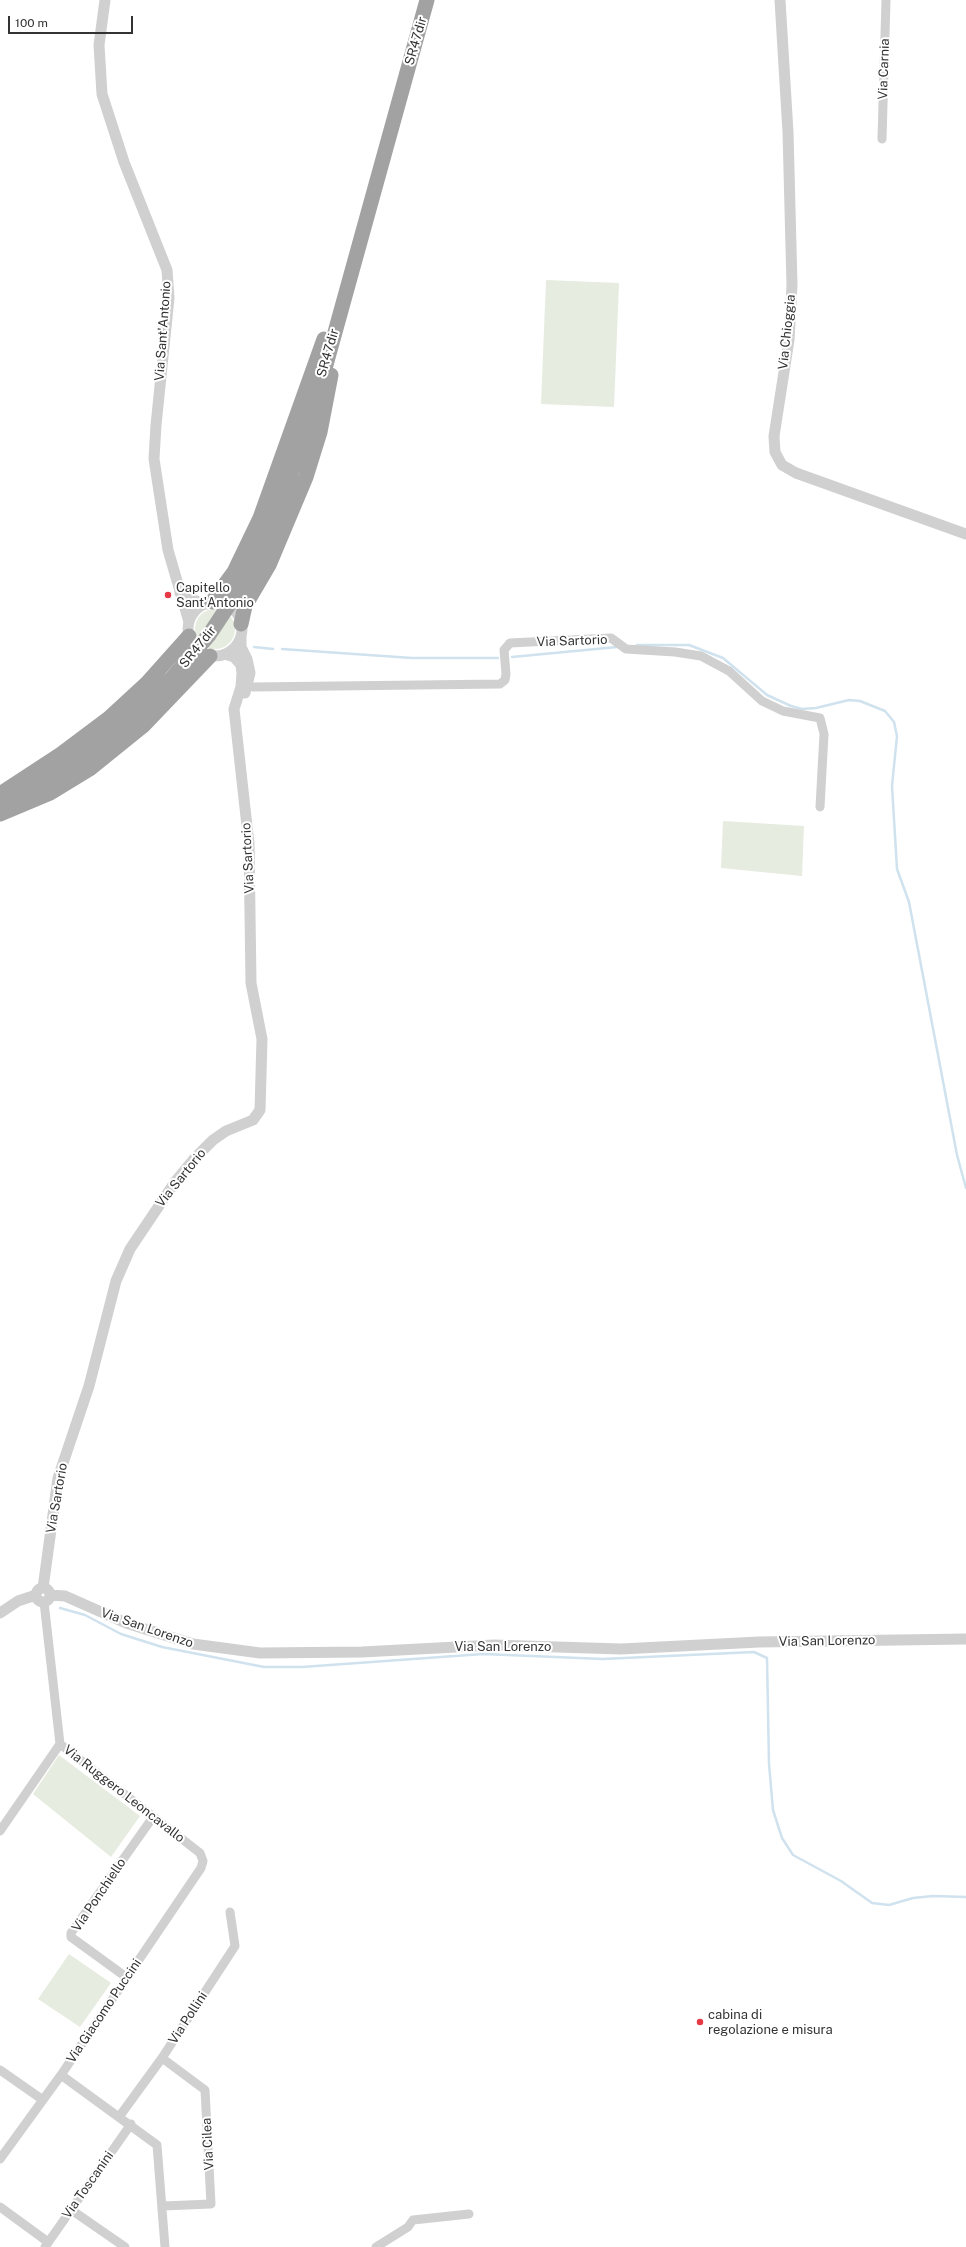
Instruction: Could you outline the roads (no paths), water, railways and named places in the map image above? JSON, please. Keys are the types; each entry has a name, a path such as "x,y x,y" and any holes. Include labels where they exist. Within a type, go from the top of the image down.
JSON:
{"highway":[{"name":"SR47dir","path":"0,803 29,789 73,763 122,725 171,679 209,635 248,576 285,495 324,372 427,0"},
{"path":"209,603 234,572 260,518 279,471 314,366 350,275"},
{"path":"241,630 244,606 269,565 296,505 313,457 325,412 350,275"},
{"path":"0,794 61,754 109,718 147,683 189,629"},
{"path":"0,814 50,793 91,768 143,726 218,655"}],"street":[{"name":"Via Sant'Antonio","path":"105,0 100,44 102,94 124,162 167,270 169,298 156,425 154,460 168,550 189,629 197,649 218,655 234,657 241,665 245,685"},
{"name":"Via Chioggia","path":"780,0 788,132 792,286 789,340 774,436 775,452 782,465 796,473 966,534"},
{"name":"Via Carnia","path":"882,139 886,0"},
{"path":"180,593 193,600 227,605 234,610 241,630 235,647 218,655"},
{"path":"189,629 196,610 209,603"},
{"name":"Via Sartorio","path":"43,1595 58,1478 89,1386 116,1282 130,1249 175,1182 194,1158 213,1140 226,1131 253,1120 260,1110 262,1039 251,983 249,844 235,724 245,685 250,673 247,659 241,647 241,630"},
{"name":"Via Sartorio","path":"245,685 500,684 505,680 506,674 504,650 510,643 611,638 626,649 675,652 701,656 729,671 762,701 783,711 820,718 824,734 820,807"},
{"name":"Via San Lorenzo","path":"0,1613 18,1601 43,1595 65,1596 126,1623 193,1644 260,1654 362,1652 494,1645 621,1649 759,1642 966,1639"},
{"name":"Via Ruggero Leoncavallo","path":"43,1595 60,1744 200,1853 203,1861"},
{"path":"0,1831 60,1744"},
{"name":"Via Ponchiello","path":"126,1977 71,1937 71,1933 153,1817"},
{"name":"Via Giacomo Puccini","path":"0,2159 61,2075 201,1868 203,1861"},
{"name":"Via Pollini","path":"119,2117 162,2058 235,1946 230,1912"},
{"name":"Via Cilea","path":"162,2058 205,2090 211,2204 163,2206"},
{"path":"0,2070 43,2100"},
{"path":"61,2075 131,2124 157,2145 163,2206 164,2247"},
{"name":"Via Toscanini","path":"47,2245 70,2209 131,2124"},
{"path":"0,2207 47,2245"},
{"path":"70,2209 125,2247"},
{"path":"376,2247 408,2227 413,2220 469,2214"}],"waterway":[{"path":"637,645 689,645 723,658 767,695 791,706 802,709 816,708 849,700 860,701 885,711 894,722 897,736 892,786 897,869 909,902 957,1155 966,1188"},
{"path":"254,647 273,649"},
{"path":"512,657 617,647"},
{"path":"282,649 412,658 498,658"},
{"path":"60,1608 85,1615 121,1634 162,1647 264,1667 302,1667 483,1654 603,1659 754,1652 767,1658 769,1764 773,1810 782,1838 793,1855 841,1881 872,1903 889,1905 913,1898 933,1896 966,1897"}],"place":[{"name":"Capitello Sant'Antonio","path":"168,595"},
{"name":"cabina di regolazione e misura","path":"700,2022"}]}
